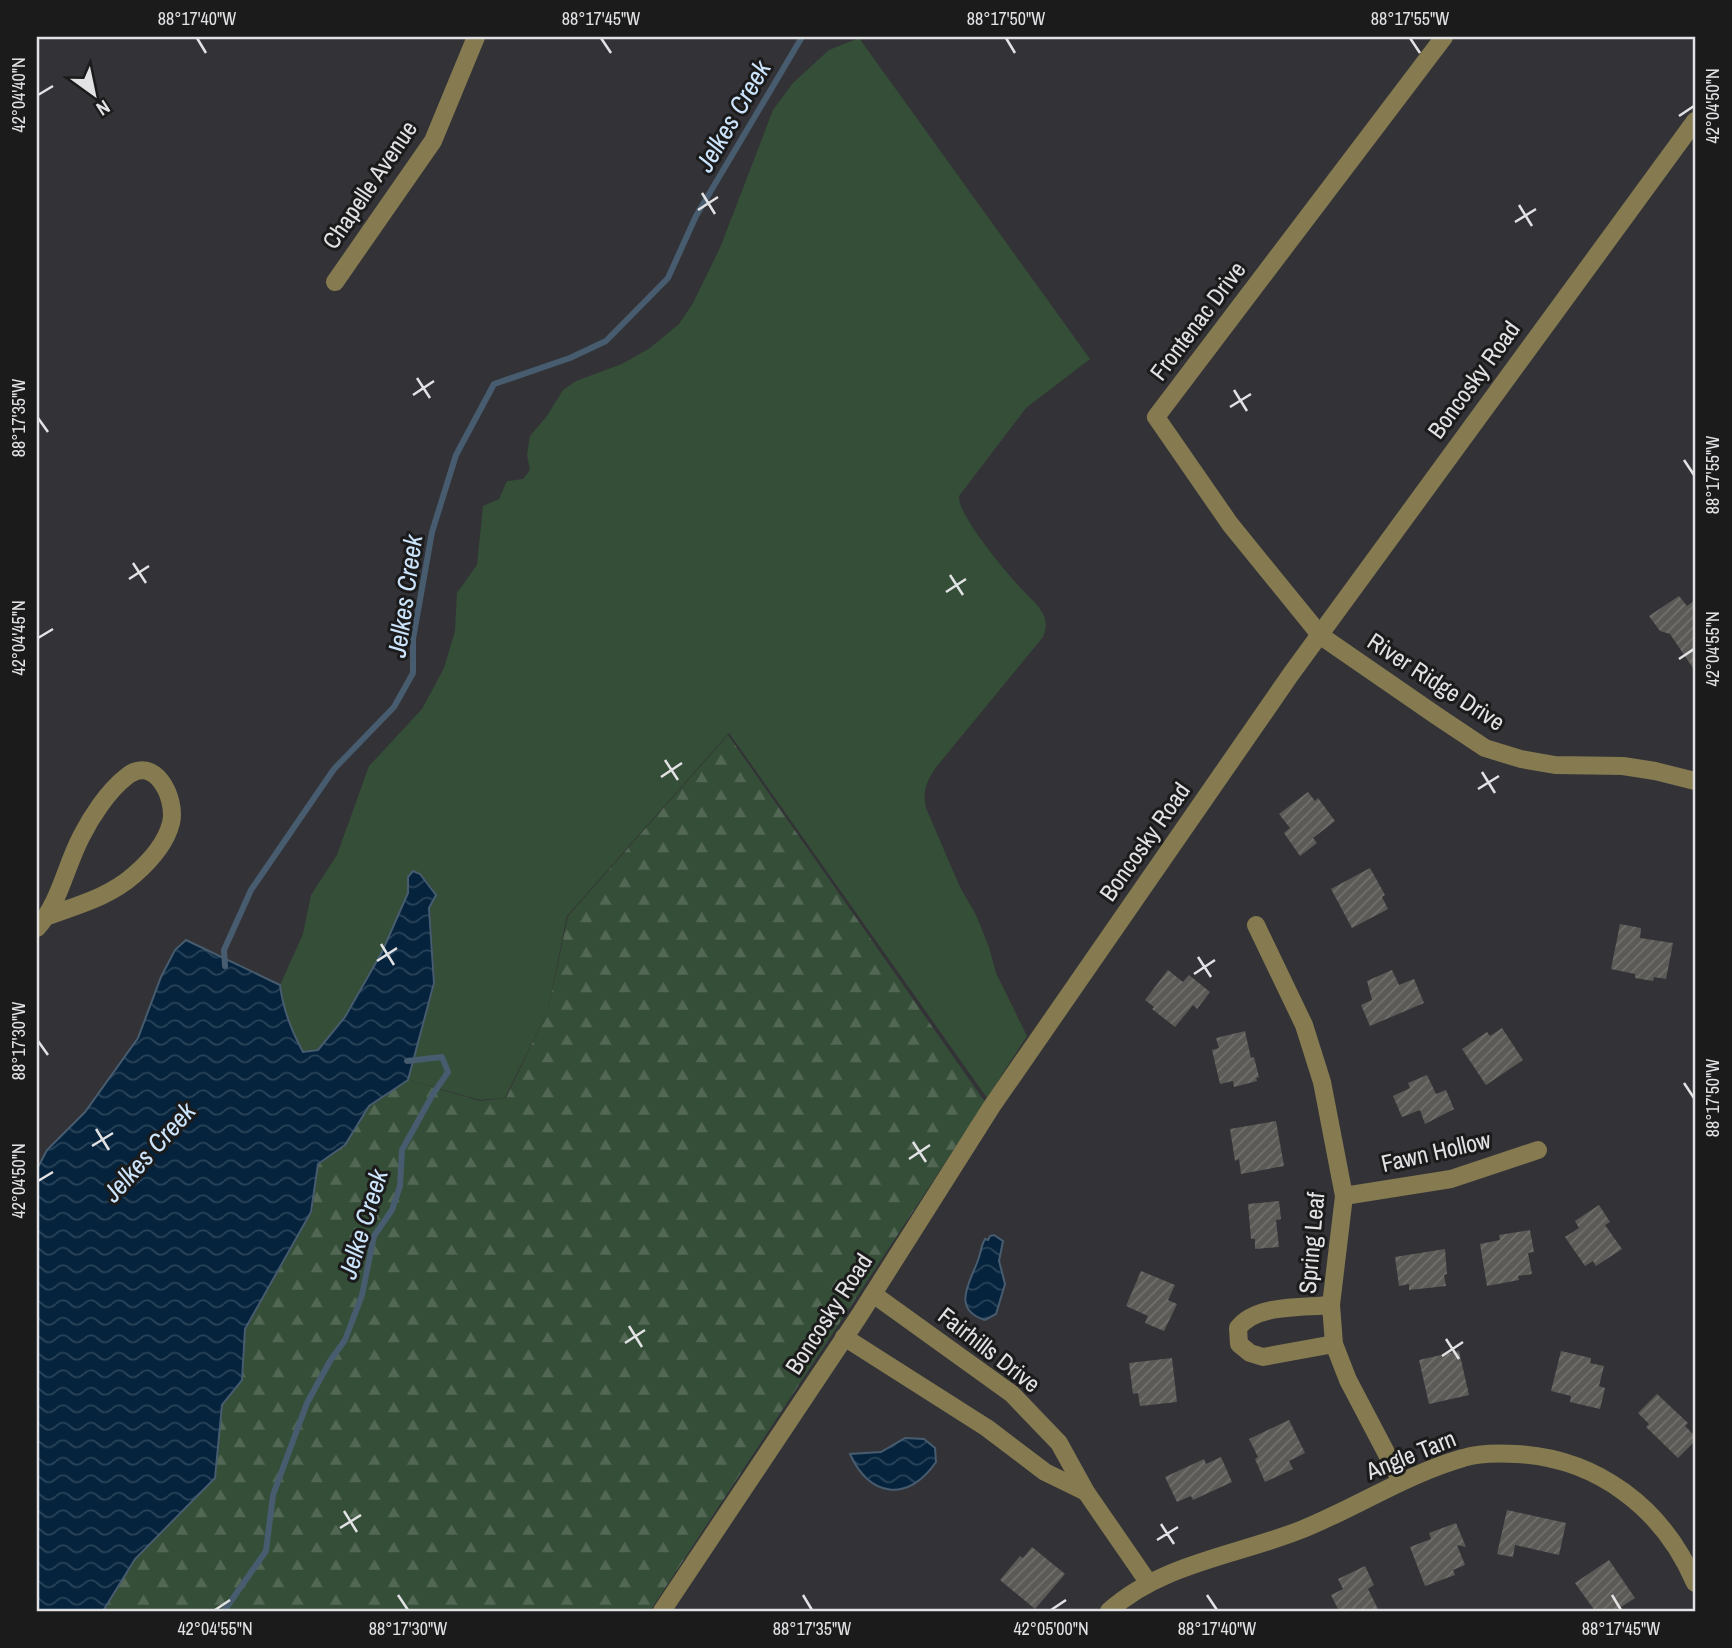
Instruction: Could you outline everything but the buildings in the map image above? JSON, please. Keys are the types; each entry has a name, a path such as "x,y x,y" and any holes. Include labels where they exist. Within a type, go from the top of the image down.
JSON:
{"street":[{"name":"Chapelle Avenue","path":"335,282 433,141 476,37"},
{"name":"Frontenac Drive","path":"1321,636 1230,524 1156,417 1444,37"},
{"name":"Boncosky Road","path":"662,1611 873,1294 992,1106 1291,674 1695,121"},
{"name":"River Ridge Drive","path":"1321,636 1485,748 1555,765 1623,766 1695,780"},
{"path":"139,770 152,772 167,788 171,801 171,822 162,843 142,867 120,886 95,901 42,922 80,837 98,810 127,776 139,770"},
{"name":"Spring Leaf","path":"1256,925 1304,1025 1322,1082 1344,1196 1331,1305 1334,1343 1349,1380 1401,1481"},
{"name":"Fawn Hollow","path":"1344,1196 1451,1179 1538,1150"},
{"name":"Fairhills Drive","path":"873,1294 1012,1394 1059,1443 1086,1492 1148,1582"},
{"path":"1331,1305 1259,1312 1245,1318 1238,1328 1239,1344 1250,1353 1263,1357 1334,1343"},
{"name":"Fairhills Drive","path":"844,1337 987,1428 1045,1472 1086,1492"},
{"name":"Angle Tarn","path":"1148,1582 1301,1530 1351,1508 1401,1481 1467,1456 1502,1453 1568,1462 1611,1482 1634,1499 1655,1520 1674,1545 1695,1583"},
{"path":"1109,1611 1148,1582"}],"green space":[{"path":"859,38 1090,359 1026,408 959,496 960,504 973,528 1003,568 1039,608 1046,626 1043,637 937,766 925,790 926,808 960,887 976,915 996,973 1027,1036 987,1098 729,733 567,916 548,1010 505,1098 480,1100 408,1080 435,983 430,908 436,895 424,877 412,871 408,876 408,893 382,952 345,1017 318,1049 303,1052 292,1032 283,1006 280,985 303,934 311,895 337,855 369,766 422,709 444,668 455,631 457,593 477,565 483,506 499,499 507,481 523,479 530,470 527,455 530,436 547,416 563,390 576,381 622,364 650,348 679,324 693,303 720,248 773,110 793,83 829,50"},
{"path":"728,735 985,1102 650,1611 104,1611 135,1559 215,1479 222,1405 242,1380 246,1329 312,1212 318,1165 345,1146 369,1107 408,1080 480,1101 506,1098 548,1010 568,916"}],"water":[{"path":"413,871 420,874 436,895 429,908 434,983 408,1080 369,1106 345,1145 318,1164 311,1212 245,1329 242,1380 222,1405 215,1478 135,1559 103,1611 37,1611 37,1169 47,1150 85,1112 138,1038 161,977 175,950 186,940 280,985 288,1020 303,1052 318,1050 345,1017 382,952 408,893 408,877"},
{"path":"994,1235 1003,1241 999,1261 1005,1284 996,1314 985,1320 968,1309 966,1294 985,1239 988,1240"},
{"path":"905,1438 924,1439 935,1448 936,1462 925,1475 901,1489 890,1490 878,1486 858,1468 850,1454 881,1452"}],"waterway":[{"name":"Jelkes Creek","path":"225,966 224,950 251,890 334,769 394,707 413,673 413,639 432,532 456,455 494,384 570,358 606,341 668,278 696,216 802,37"},
{"name":"Jelke Creek","path":"224,1611 266,1551 273,1495 307,1403 345,1340 362,1295 374,1236 392,1210 400,1186 402,1150 448,1072 442,1057 407,1061"}]}
